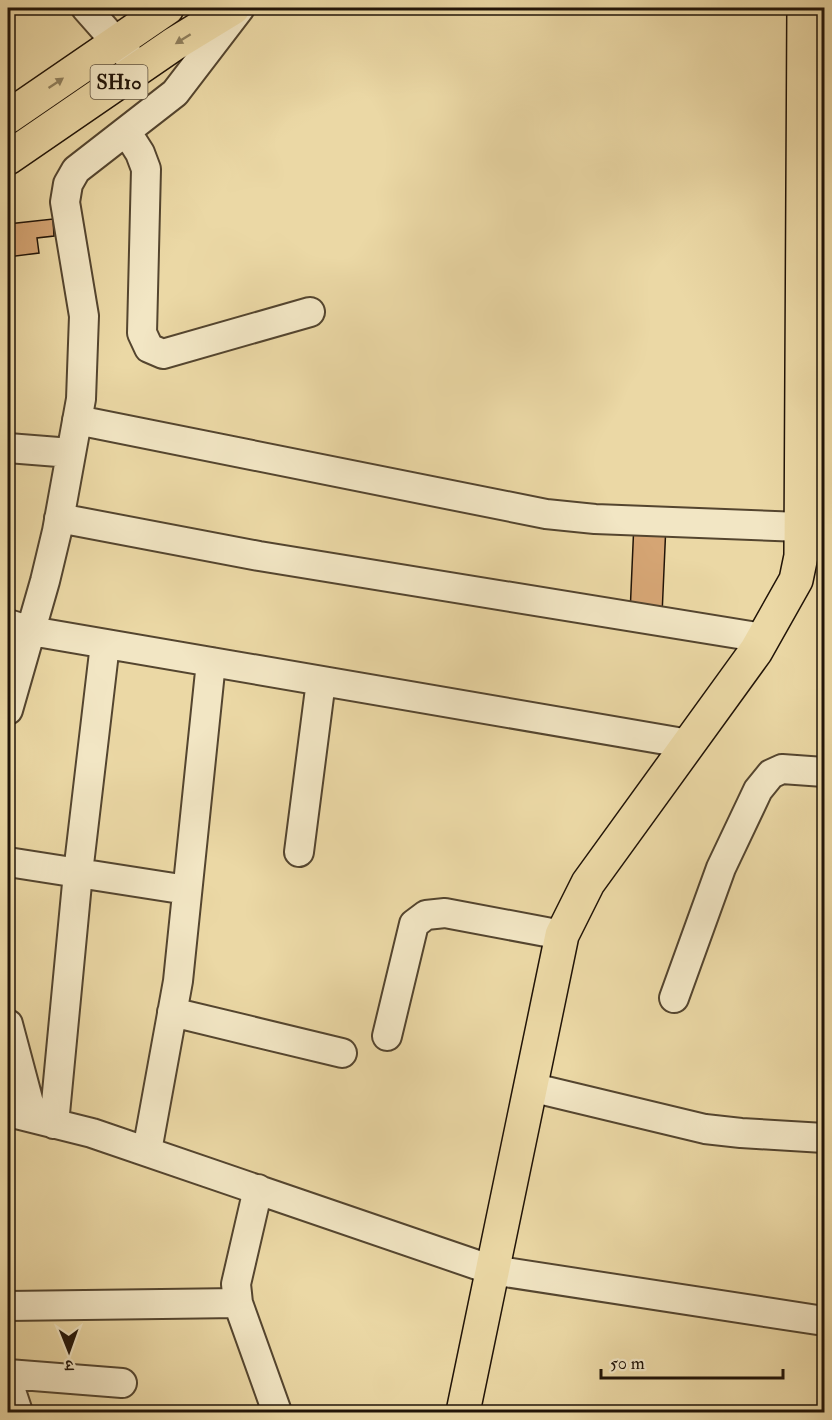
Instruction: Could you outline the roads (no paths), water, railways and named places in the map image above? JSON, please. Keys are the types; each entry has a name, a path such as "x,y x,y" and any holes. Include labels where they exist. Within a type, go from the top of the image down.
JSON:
{"main road":[{"name":"SH10","path":"8,117 167,8"},
{"name":"SH10","path":"8,158 139,68 233,8"},
{"path":"463,1413 562,935 588,883 764,638 796,580 809,548 814,67 804,8"}],"street":[{"path":"86,8 139,68"},
{"path":"8,710 19,627 45,581 81,399 84,316 65,201 68,184 76,170 175,93 240,8"},
{"path":"126,131 140,153 146,169 142,333 149,348 163,354 310,312"},
{"path":"77,420 546,514 809,548"},
{"path":"8,448 71,453"},
{"path":"59,518 259,556 764,638"},
{"path":"19,627 105,644 689,744"},
{"path":"32,1118 78,873 105,644"},
{"path":"147,1151 178,981 212,662"},
{"path":"299,852 321,681"},
{"path":"674,998 721,868 758,790 771,774 782,769 825,772"},
{"path":"8,862 187,890"},
{"path":"387,1035 414,924 426,915 445,913 562,935"},
{"path":"172,1012 342,1053"},
{"path":"8,1024 32,1118"},
{"path":"530,1087 705,1129 825,1138"},
{"path":"32,1118 92,1133 147,1151 492,1270 825,1321"},
{"path":"258,1190 236,1284 238,1303 277,1413"},
{"path":"8,1306 238,1303"},
{"path":"8,1374 122,1383"},
{"path":"8,1382 18,1413"}]}
